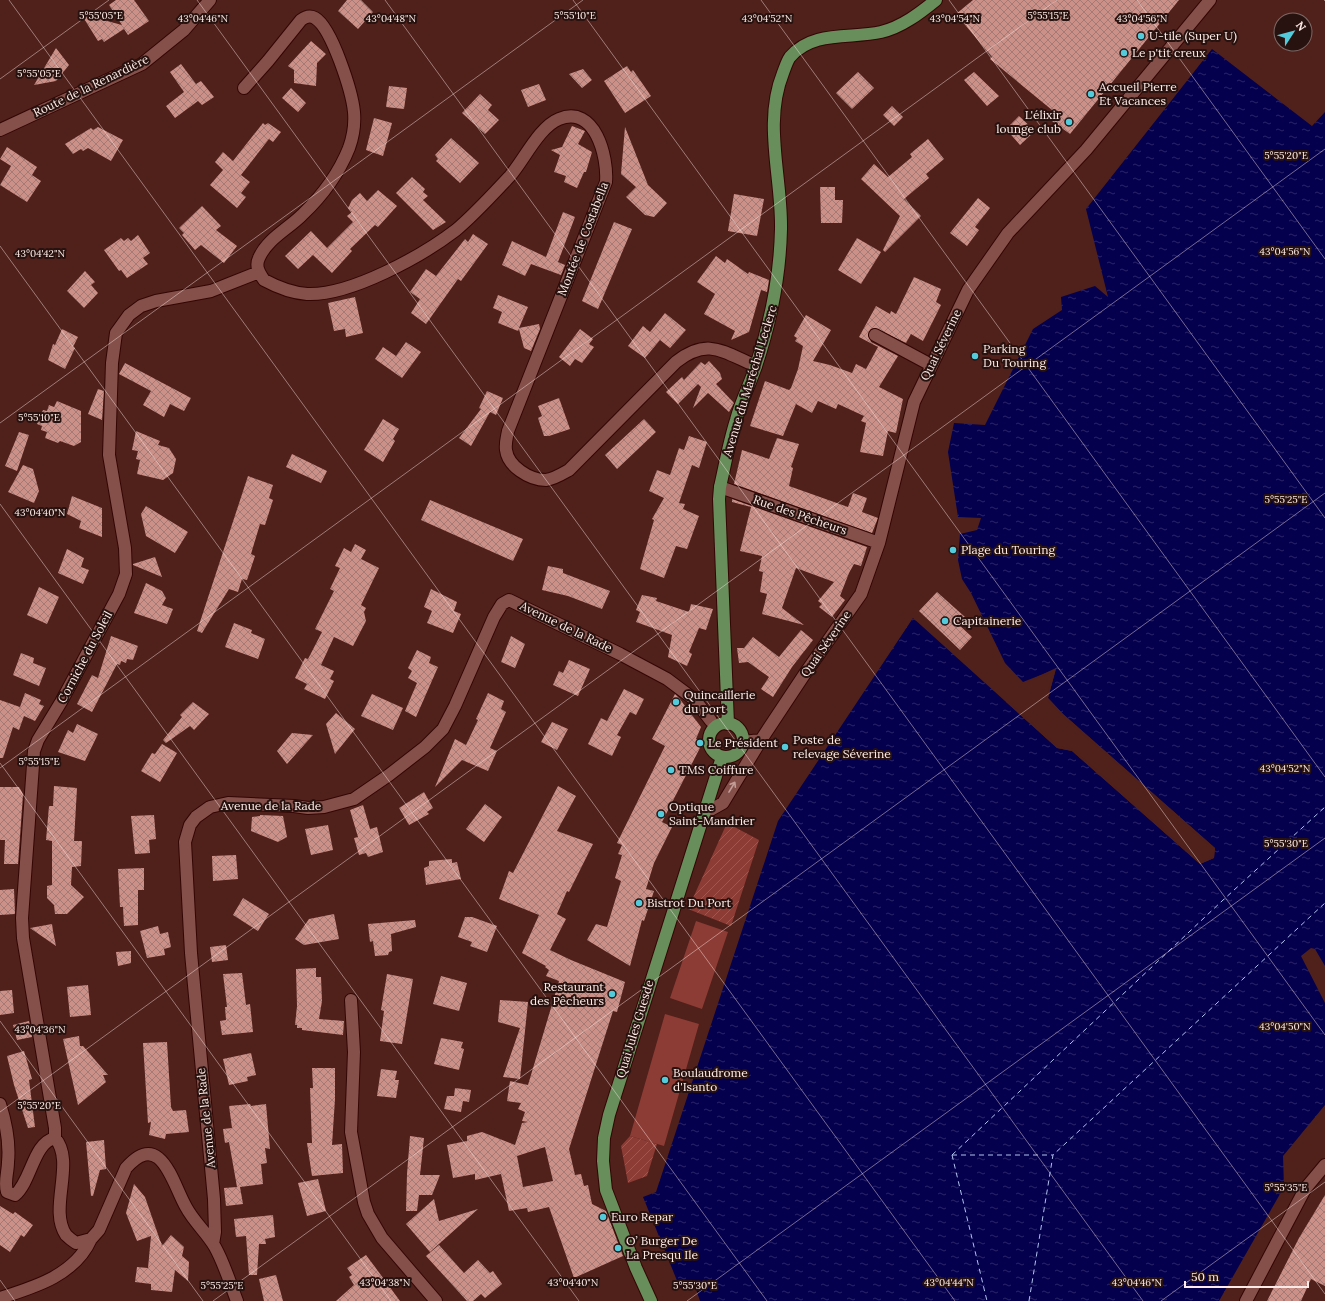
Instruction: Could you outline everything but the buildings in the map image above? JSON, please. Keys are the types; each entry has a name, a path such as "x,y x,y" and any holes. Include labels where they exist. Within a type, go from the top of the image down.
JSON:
{"main road":[{"name":"Avenue du Maréchal Leclerc","path":"728,724 720,487 736,420 756,366 772,312 778,272 781,228 773,116 776,90 790,58 806,44 839,36 881,32 900,25 921,13 936,0"},
{"path":"728,724 738,728 741,732 743,742 741,748 734,755 722,757 713,751 709,742 710,736 715,728 728,724"},
{"name":"Quai Jules Guesde","path":"651,1301 636,1268 606,1190 603,1175 604,1138 609,1114 722,757"}],"street":[{"name":"Route de la Renardière","path":"0,130 142,64 175,38 210,0"},
{"name":"Quai Séverine","path":"705,813 723,803 761,740 804,675 862,594 879,543 914,402 968,290 1008,233 1086,150 1210,0"},
{"path":"244,88 301,20 308,16 314,18 323,27 339,59 348,85 354,113 352,138 349,148 335,174 302,215 265,248 258,259 259,272"},
{"name":"Montée de Costabella","path":"259,272 264,280 271,284 294,292 307,294 342,290 376,276 400,264 456,229 511,174 543,131 551,123 566,117 576,118 593,129 599,139 607,163 606,182 508,431 506,443 508,457 522,472 529,476 546,480 561,475 576,464 676,362 692,350 703,348 716,349 756,366"},
{"name":"Corniche du Soleil","path":"91,1239 76,1243 67,1235 60,1221 63,1154 59,1143 55,1138 55,1128 23,938 22,918 31,770 38,740 61,702 119,594 126,574 125,548 109,455 112,363 116,333 129,315 141,306 156,301 211,291 259,272"},
{"path":"875,335 931,365"},
{"name":"Rue des Pêcheurs","path":"720,487 879,543"},
{"name":"Avenue de la Rade","path":"213,1244 215,1232 214,1199 191,954 184,842 190,825 196,817 210,807 228,803 308,808 324,807 354,799 369,789 425,747 443,729 455,706 494,617 502,604 509,600 620,654 667,679 695,700 710,720"},
{"path":"743,742 761,740"},
{"path":"351,1000 354,1052 351,1132 364,1202 368,1214 382,1238 436,1301"},
{"path":"0,1104 9,1140 8,1163 4,1184 7,1192 15,1195 23,1188 40,1149 47,1139 55,1138"},
{"path":"0,1298 64,1273 82,1256 91,1239 99,1230 126,1168 137,1157 149,1154 166,1165 171,1173 185,1206 213,1244 237,1301"},
{"path":"1246,1301 1304,1189 1325,1165"}],"shaded area":[{"path":"727,823 759,840 731,926 688,909"},
{"path":"696,921 728,932 702,1009 670,998"},
{"name":"Boulaudrome d'Isanto","path":"665,1014 699,1024 664,1146 630,1136"},
{"path":"630,1136 657,1144 647,1176 628,1183 621,1146"}],"water":[{"path":"1212,49 1312,126 1325,112 1325,966 1315,949 1311,948 1301,956 1325,1003 1325,1105 1283,1156 1284,1187 1219,1301 700,1301 694,1283 680,1288 643,1197 656,1192 778,821 913,618 1057,748 1072,751 1200,864 1214,858 1215,848 1063,714 1048,698 1056,669 1023,682 1005,663 971,593 962,579 958,560 960,534 977,530 981,518 958,517 948,452 954,423 985,425 1033,329 1062,310 1061,297 1095,286 1108,297 1086,209"}],"pier":[{"path":"1056,668 1048,698 1063,714 1215,848 1214,858 1200,864 1072,751 1057,748 1006,702 1008,701 1058,746 1073,749 1200,862 1213,857 1213,849 1062,716 1046,699 1053,672 1022,684"}],"ferry route":[{"path":"952,1155 1222,901 1325,807"},
{"path":"1029,1301 1053,1155 1325,903"},
{"path":"952,1155 987,1301"},
{"path":"952,1155 1053,1155"}],"place":[{"name":"U-tile (Super U)","path":"1141,36"},
{"name":"Le p'tit creux","path":"1124,53"},
{"name":"Accueil Pierre Et Vacances","path":"1091,94"},
{"name":"L'élixir lounge club","path":"1069,122"},
{"name":"Parking Du Touring","path":"975,356"},
{"name":"Plage du Touring","path":"953,550"},
{"name":"Capitainerie","path":"945,621"},
{"name":"Quincaillerie du port","path":"676,702"},
{"name":"Le Président","path":"700,743"},
{"name":"Poste de relevage Séverine","path":"785,747"},
{"name":"TMS Coiffure","path":"671,770"},
{"name":"Optique Saint-Mandrier","path":"661,814"},
{"name":"Bistrot Du Port","path":"639,903"},
{"name":"Restaurant des Pêcheurs","path":"612,994"},
{"name":"Boulaudrome d'Isanto","path":"665,1080"},
{"name":"Euro Repar","path":"603,1217"},
{"name":"O’ Burger De La Presqu Ile","path":"618,1248"}]}
